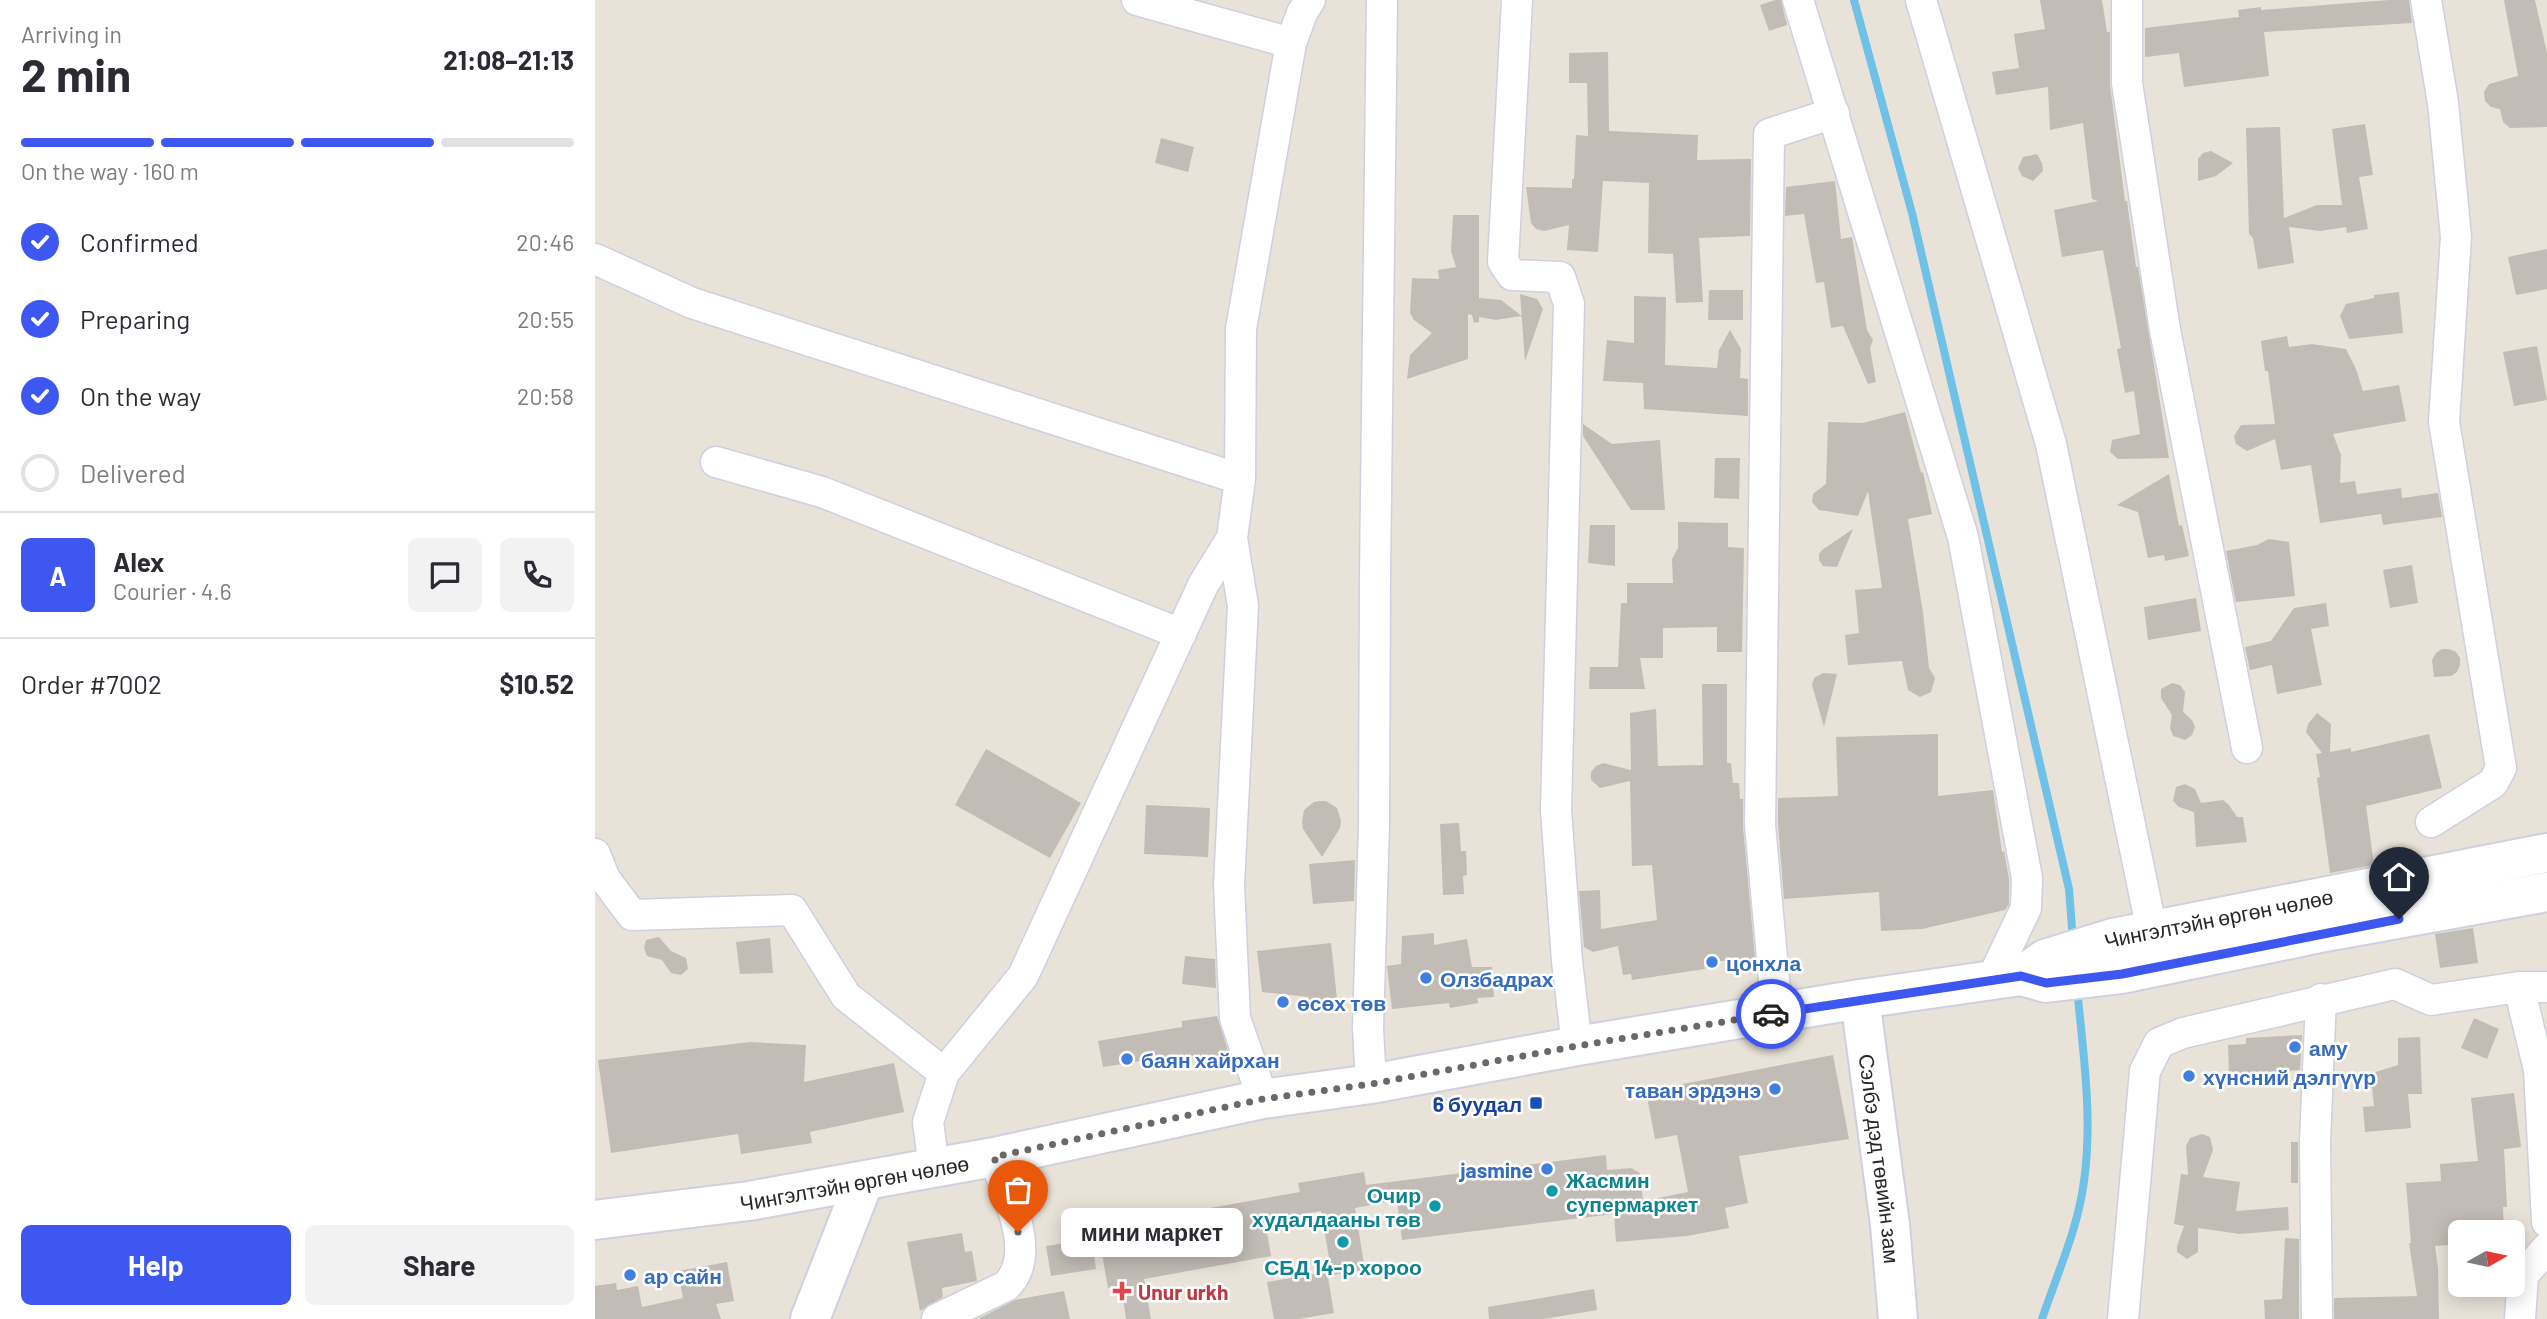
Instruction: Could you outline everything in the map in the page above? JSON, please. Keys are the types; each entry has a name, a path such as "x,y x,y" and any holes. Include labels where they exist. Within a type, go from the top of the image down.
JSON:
{"main road":[{"name":"Чингэлтэйн өргөн чөлөө","path":"2117,956 2152,931 2547,853"},
{"name":"Чингэлтэйн өргөн чөлөө","path":"595,1220 749,1201 864,1181 994,1157 1263,1099 1371,1084 1577,1046 1860,999 2026,975 2117,956 2325,932 2547,891"},
{"name":"Сэлбэ дэд төвийн зам","path":"1860,999 1890,1225 1898,1319"},
{"path":"810,1319 864,1181"}],"street":[{"path":"1137,0 1291,43"},
{"path":"1263,1099 1235,1018 1229,885 1243,606 1232,538 1240,479 1241,328 1291,43 1310,0"},
{"path":"1371,1084 1368,1028 1374,825 1382,0"},
{"path":"1517,0 1503,262 1512,275 1560,278 1569,304 1556,810 1567,961 1577,1046"},
{"path":"1798,0 1963,537 2027,878 2026,975"},
{"path":"1921,0 2051,443 2152,931"},
{"path":"2127,0 2127,83 2165,330 2246,748"},
{"path":"2426,0 2443,103 2456,237 2444,422 2501,768 2493,783 2431,822"},
{"path":"1777,1013 1760,825 1769,134 1834,113"},
{"path":"595,259 692,303 1240,479"},
{"path":"716,462 822,492 1181,634"},
{"path":"934,1168 928,1122 944,1073 1023,976 1203,584 1232,538"},
{"path":"595,854 605,879 632,915 792,910 846,996 944,1073"},
{"path":"2123,1319 2145,1071 2159,1043 2183,1033 2321,999 2395,984 2431,1000 2533,987 2547,1222"},
{"path":"2317,1319 2315,1141 2321,999"},
{"path":"937,1319 1006,1286 1020,1264 1018,1232 994,1157"},
{"path":"2520,1319 2523,1275 2547,1248"}],"building":[{"path":"1781,0 1787,25 1769,31 1760,5"},
{"path":"2040,0 2102,0 2107,32 2110,32 2110,85 2125,201 2169,458 2118,459 2110,452 2112,440 2140,434 2134,391 2125,393 2117,349 2121,348 2103,250 2062,257 2054,210 2098,201 2092,199 2083,123 2050,130 2048,87 1996,95 1992,72 2019,68 2014,34 2045,29"},
{"path":"2409,0 2412,23 2264,32 2269,76 2184,87 2179,53 2145,57 2145,28 2239,17 2238,10 2261,7 2261,10"},
{"path":"2504,0 2535,0 2547,53 2547,127 2510,128 2503,122 2500,109 2491,107 2485,101 2484,92 2489,84 2518,76"},
{"path":"1608,52 1609,131 1698,135 1697,160 1751,159 1750,236 1699,238 1703,302 1676,303 1673,254 1648,253 1649,183 1603,181 1598,252 1567,250 1569,225 1544,231 1536,229 1531,223 1526,187 1572,188 1576,135 1588,136 1587,83 1569,83 1569,53"},
{"path":"2365,124 2373,175 2359,177 2368,229 2347,233 2346,227 2320,231 2289,227 2294,263 2258,269 2253,238 2249,234 2246,128 2280,127 2284,218 2317,205 2342,205 2332,129"},
{"path":"1161,138 1194,147 1188,172 1155,163"},
{"path":"2211,151 2233,163 2216,176 2198,181 2198,159 2203,153"},
{"path":"2037,154 2043,171 2033,181 2022,176 2018,168 2023,157"},
{"path":"1835,181 1841,239 1852,237 1867,330 1873,340 1870,348 1876,382 1868,384 1843,326 1831,328 1824,282 1816,283 1804,214 1785,216 1786,187"},
{"path":"1453,215 1479,215 1479,298 1501,300 1522,316 1496,320 1479,317 1479,322 1474,323 1472,315 1468,314 1468,359 1407,379 1410,355 1432,333 1414,320 1410,313 1412,278 1439,279 1438,270 1456,267 1451,251"},
{"path":"2547,249 2547,289 2516,295 2508,257"},
{"path":"1709,290 1743,290 1743,320 1708,320"},
{"path":"2399,292 2403,333 2349,339 2340,316 2346,304 2374,298 2374,295"},
{"path":"1520,294 1537,299 1543,309 1525,361"},
{"path":"1634,296 1666,297 1665,365 1717,368 1719,350 1730,330 1741,349 1740,378 1748,379 1748,416 1644,409 1643,383 1603,381 1607,340 1634,343"},
{"path":"2287,336 2289,347 2312,344 2346,349 2363,391 2399,385 2406,421 2333,434 2341,455 2340,483 2355,481 2357,494 2401,488 2402,498 2438,493 2442,517 2383,525 2381,514 2320,523 2311,465 2281,470 2275,439 2247,451 2236,444 2234,436 2241,425 2275,424 2261,341"},
{"path":"2537,346 2547,400 2514,406 2503,352"},
{"path":"1905,412 1932,514 1908,519 1929,668 1935,678 1931,692 1920,697 1908,690 1902,661 1848,665 1845,635 1859,633 1855,590 1882,588 1868,491 1858,516 1819,510 1812,502 1813,494 1826,484 1828,422 1863,423"},
{"path":"1583,424 1612,444 1660,440 1665,510 1631,510 1583,436"},
{"path":"1715,458 1740,458 1739,499 1714,498"},
{"path":"2169,474 2179,526 2182,525 2189,556 2165,561 2164,555 2148,558 2138,512 2117,505"},
{"path":"1678,522 1728,523 1728,547 1744,548 1742,652 1717,652 1717,627 1663,628 1663,658 1640,658 1645,689 1589,689 1590,667 1618,667 1621,603 1627,603 1627,583 1673,583 1672,559 1678,548"},
{"path":"1590,525 1615,525 1615,566 1588,563"},
{"path":"1853,529 1837,567 1823,566 1819,560 1822,550"},
{"path":"2269,539 2289,542 2295,596 2236,602 2226,551 2257,545"},
{"path":"2412,565 2418,603 2390,608 2383,570"},
{"path":"2196,598 2201,631 2148,640 2144,607"},
{"path":"2326,603 2329,626 2311,629 2322,685 2277,694 2272,665 2250,670 2245,647 2271,641 2294,608"},
{"path":"2442,649 2456,652 2460,665 2457,672 2451,676 2434,677 2432,660"},
{"path":"1823,673 1837,674 1824,727 1812,685 1814,678"},
{"path":"2172,683 2180,685 2185,692 2183,712 2195,727 2192,735 2185,740 2173,736 2170,728 2172,715 2161,698 2161,689"},
{"path":"1702,684 1727,684 1727,763 1731,763 1733,783 1739,783 1740,799 1743,799 1755,959 1704,962 1705,969 1632,980 1631,974 1623,975 1618,946 1593,952 1584,947 1579,891 1600,890 1601,929 1657,920 1652,865 1632,866 1630,781 1600,788 1591,780 1591,772 1603,763 1631,770 1630,713 1656,709 1658,766 1703,765"},
{"path":"2317,713 2331,724 2330,752 2351,748 2351,752 2429,734 2442,788 2366,806 2374,865 2330,873 2317,778 2320,777 2316,754 2322,753 2306,732 2308,724"},
{"path":"1938,734 1938,796 1993,790 2002,852 2004,851 2009,879 2009,904 2005,910 1922,929 1881,931 1879,892 1784,899 1778,798 1838,796 1836,737"},
{"path":"986,749 1081,803 1050,858 955,805"},
{"path":"2185,784 2195,789 2201,803 2223,800 2237,817 2243,817 2247,842 2196,847 2194,812 2179,807 2173,801 2176,787"},
{"path":"1326,801 1337,808 1341,821 1340,828 1322,857 1303,829 1302,822 1304,810 1314,802"},
{"path":"1146,805 1210,808 1208,857 1144,854"},
{"path":"1459,823 1461,851 1466,851 1467,875 1463,876 1464,894 1443,895 1440,824"},
{"path":"1355,860 1354,901 1313,904 1309,864"},
{"path":"2473,928 2478,963 2440,968 2435,934"},
{"path":"1434,933 1434,945 1467,939 1472,967 1492,967 1494,997 1477,998 1478,1003 1450,1008 1449,1003 1392,1009 1387,966 1401,964 1402,936"},
{"path":"659,937 671,951 686,958 688,969 681,975 671,973 662,960 647,956 644,948 646,940"},
{"path":"770,938 773,973 740,974 736,942"},
{"path":"1331,943 1338,1008 1309,1011 1309,997 1262,992 1257,951"},
{"path":"1185,956 1215,959 1216,988 1182,984"},
{"path":"1217,1016 1229,1054 1155,1065 1154,1059 1103,1067 1098,1041 1182,1027 1182,1021"},
{"path":"2474,1018 2499,1029 2487,1059 2461,1048"},
{"path":"2302,1035 2300,1070 2229,1075 2228,1045 2246,1044 2246,1038"},
{"path":"2420,1037 2422,1094 2408,1094 2411,1128 2365,1132 2363,1107 2374,1106 2371,1078 2376,1072 2398,1065 2398,1038"},
{"path":"750,1042 806,1045 804,1082 894,1063 904,1112 810,1132 812,1143 741,1154 738,1134 611,1153 598,1060"},
{"path":"1833,1055 1849,1139 1739,1156 1748,1203 1725,1208 1729,1228 1687,1236 1616,1242 1614,1214 1402,1240 1397,1200 1355,1208 1365,1270 1332,1275 1321,1211 1265,1221 1271,1256 1144,1279 1151,1319 1126,1319 1121,1285 1108,1288 1102,1254 1175,1242 1170,1215 1300,1192 1298,1183 1364,1172 1366,1185 1606,1155 1607,1170 1631,1168 1640,1173 1643,1201 1688,1192 1677,1135 1655,1139 1646,1091"},
{"path":"2514,1093 2521,1147 2504,1149 2507,1207 2503,1207 2504,1220 2448,1220 2448,1245 2435,1246 2439,1319 2334,1319 2334,1298 2417,1296 2409,1243 2406,1183 2441,1181 2440,1164 2478,1161 2471,1098"},
{"path":"2202,1134 2210,1137 2213,1150 2203,1177 2240,1182 2236,1211 2288,1207 2289,1230 2240,1234 2198,1228 2198,1252 2187,1259 2177,1252 2184,1226 2174,1224 2181,1174 2188,1175 2186,1146 2190,1138"},
{"path":"2291,1142 2298,1142 2298,1183 2291,1183"},
{"path":"962,1233 965,1252 972,1251 977,1281 942,1288 943,1297 920,1311 907,1242"},
{"path":"2285,1238 2299,1239 2299,1319 2265,1319 2264,1300 2282,1299"},
{"path":"1092,1239 1096,1269 1051,1276 1046,1246"},
{"path":"727,1262 734,1301 716,1304 721,1319 595,1319 595,1286 616,1283 617,1290 638,1286 642,1307 683,1298 678,1271"},
{"path":"1327,1272 1334,1313 1298,1319 1274,1319 1267,1282"},
{"path":"1594,1289 1597,1310 1544,1319 1489,1319 1488,1307"},
{"path":"1064,1291 1070,1319 978,1319 1015,1300"}],"waterway":[{"path":"1854,0 1912,213 2069,889 2073,941"},
{"path":"2042,1319 2072,1234 2081,1199 2087,1157 2087,1109 2077,988"}],"way so far":[{"path":"1018,1232 994,1157 1263,1099 1371,1084 1771,1014"}],"place":[{"name":"цонхла","path":"1712,962"},
{"name":"Олзбадрах","path":"1426,978"},
{"name":"өсөх төв","path":"1283,1002"},
{"name":"аму","path":"2295,1047"},
{"name":"баян хайрхан","path":"1127,1059"},
{"name":"хүнсний дэлгүүр","path":"2189,1076"},
{"name":"таван эрдэнэ","path":"1775,1089"},
{"name":"6 буудал","path":"1536,1103"},
{"name":"jasmine","path":"1547,1169"},
{"name":"Жасмин супермаркет","path":"1552,1191"},
{"name":"Очир худалдааны төв","path":"1435,1206"},
{"name":"мини маркет","path":"1018,1232"},
{"name":"СБД 14-р хороо","path":"1343,1242"},
{"name":"ар сайн","path":"630,1275"},
{"name":"Unur urkh","path":"1122,1291"}],"route":[{"path":"1771,1014 2021,976 2046,983 2122,974 2399,919"}]}
